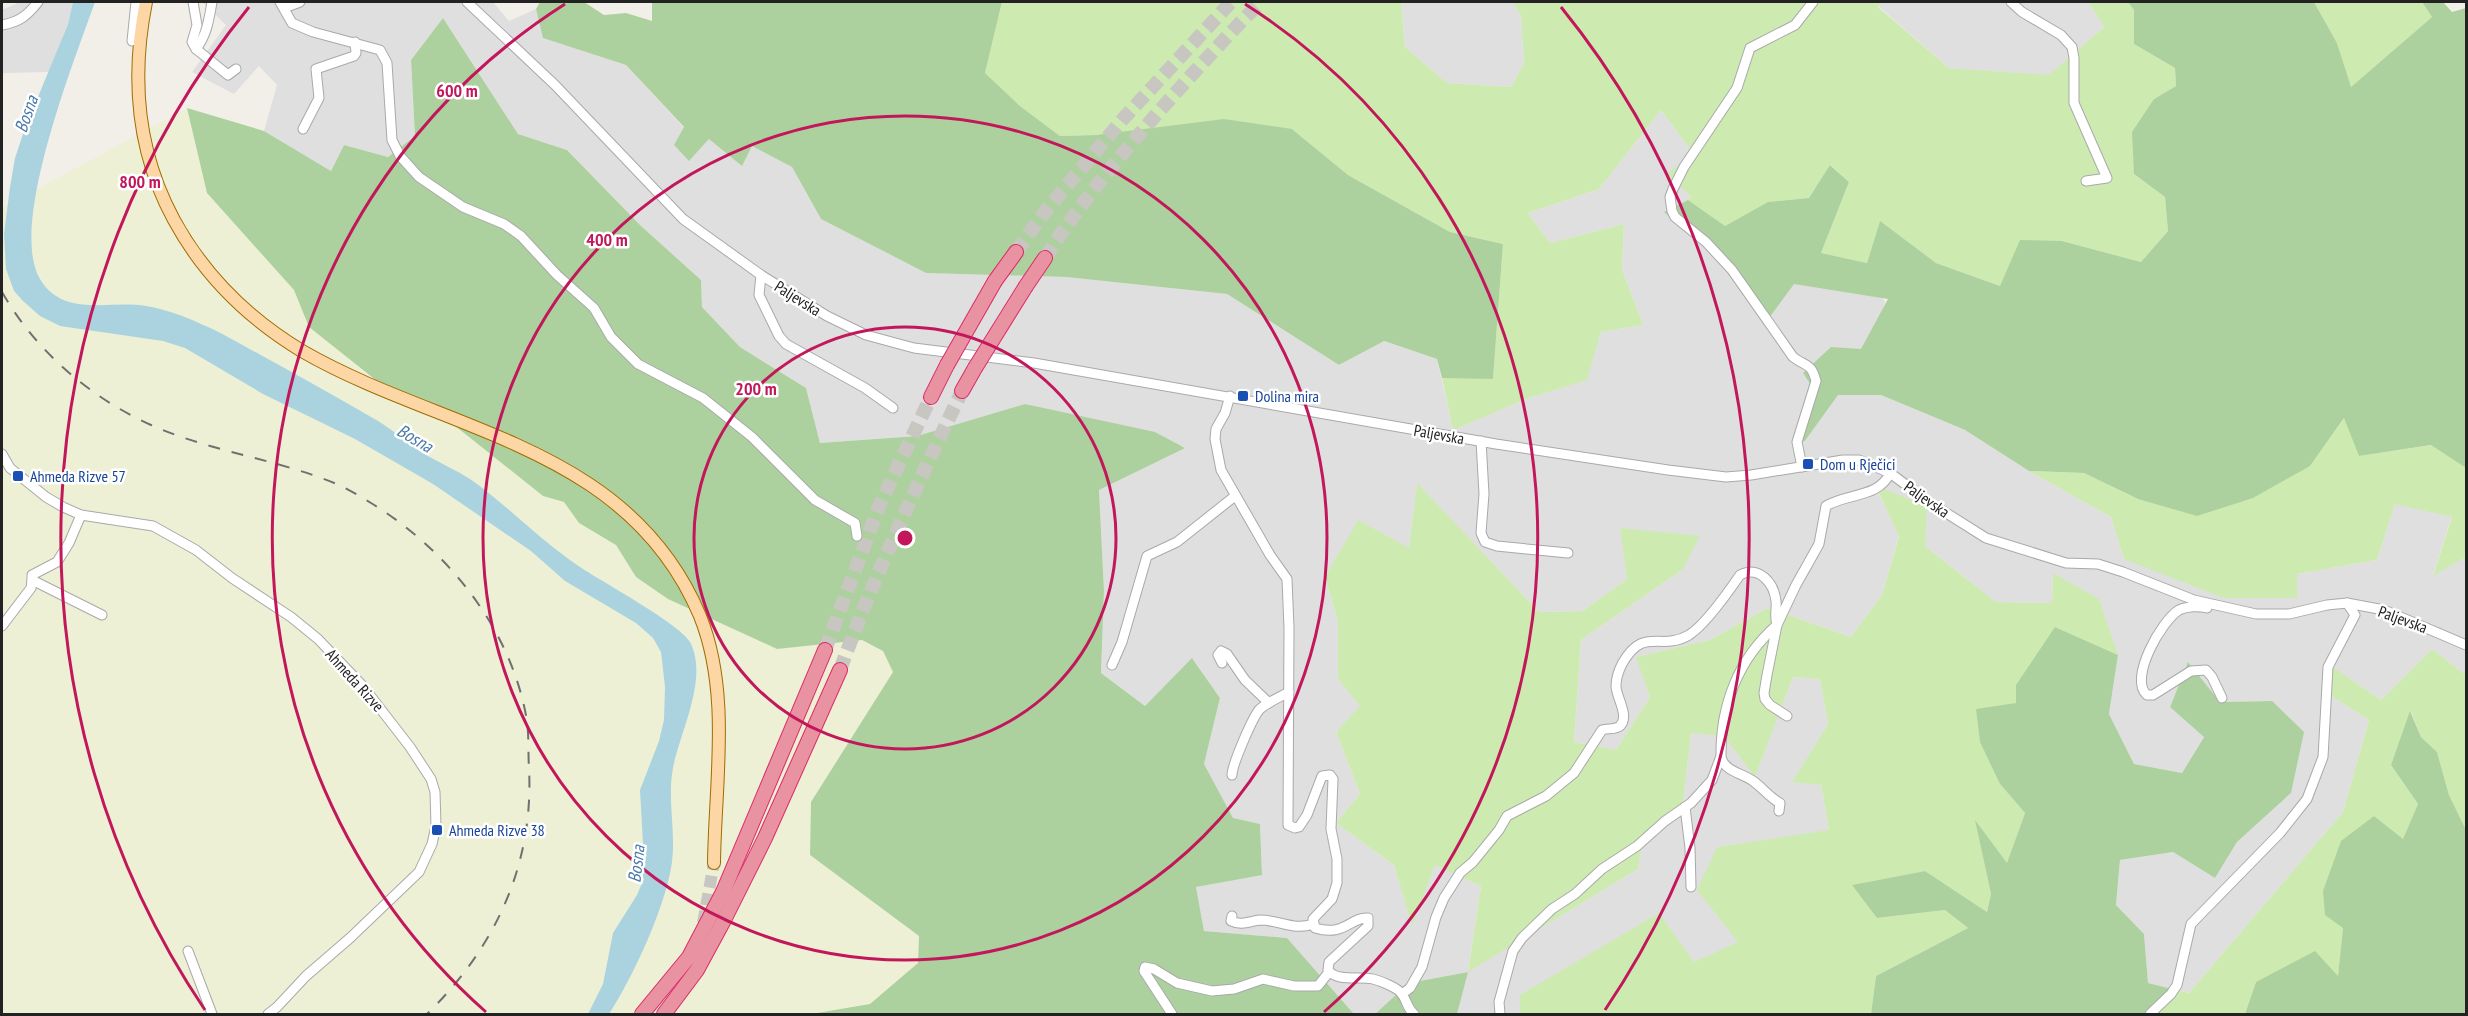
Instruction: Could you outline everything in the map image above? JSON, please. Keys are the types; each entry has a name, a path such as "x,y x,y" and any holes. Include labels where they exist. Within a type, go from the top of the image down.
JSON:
{"highway":[{"path":"931,397 995,281 1016,252"},
{"path":"962,391 1045,258"},
{"path":"642,1014 689,957 723,891 825,650"},
{"path":"664,1014 697,970 723,922 765,838 840,670"}],"main road":[{"path":"146,2 138,52 143,138 149,163 155,183 183,237 225,291 279,336 336,369 518,445 568,470 614,501 650,537 682,580 700,616 710,649 717,694 714,863"}],"street":[{"path":"2,25 14,23 28,15 38,2"},
{"path":"132,41 135,2"},
{"path":"193,2 197,25 192,42 196,49 228,75 236,69"},
{"path":"196,49 207,29 212,2"},
{"path":"300,2 282,5 292,23 313,32 380,50 387,63 392,140 400,156 419,177 463,207 504,224 521,236 557,275 594,308 611,337 638,364 703,398 752,437 815,500 855,523 857,536"},
{"name":"Paljevska","path":"467,2 555,86 683,219 761,275 827,316 866,335 914,348 1034,363 1481,441 1726,477 1802,468 1843,460 1859,460 1890,474 1913,492 1986,538 2066,563 2098,564 2194,600 2237,612 2289,614 2327,605 2348,603 2384,610 2466,645"},
{"path":"1802,468 1797,442 1816,381 1814,371 1807,363 1799,361 1789,352 1732,270 1706,242 1675,217 1671,197 1684,167 1737,88 1750,48 1795,25 1813,2"},
{"path":"2010,2 2028,16 2061,35 2072,47 2074,103 2107,178 2086,181"},
{"path":"303,129 319,98 316,69 354,56 355,42"},
{"path":"761,275 759,296 779,336 786,344 865,388 892,408"},
{"path":"1172,1014 1144,971 1145,967 1154,969 1177,983 1212,991 1234,989 1263,979 1294,986 1318,986 1329,972 1329,962 1356,939 1369,922 1368,918 1363,917 1344,928 1329,931 1315,928 1313,924 1313,919 1332,899 1337,883 1337,859 1332,829 1333,779 1326,774 1322,776 1303,823 1295,828 1288,825 1287,579 1270,555 1221,470 1215,439 1216,429 1225,413 1230,396"},
{"path":"1481,441 1484,494 1481,533 1485,542 1497,546 1568,553"},
{"name":"Ahmeda Rizve","path":"2,454 10,468 46,497 81,515 153,526 196,550 232,578 291,617 318,639 362,685 417,756 431,779 436,800 436,826 432,844 419,872 268,1014"},
{"path":"1787,716 1770,705 1764,693 1777,625 1819,544 1826,506 1833,501 1884,485 1890,474"},
{"path":"1112,665 1122,642 1147,556 1177,542 1235,496"},
{"path":"2,626 31,588 32,575 57,562 69,543 81,515"},
{"path":"1402,994 1410,988 1422,967 1436,917 1444,898 1460,873 1473,862 1499,830 1507,816 1546,796 1574,773 1602,730 1620,726 1623,715 1616,689 1617,681 1623,663 1631,652 1642,641 1674,642 1691,634 1740,575 1746,572 1757,572 1763,575 1774,593 1777,625 1744,663 1736,676 1727,708 1721,756 1712,780 1685,807 1637,846 1602,869 1575,894 1552,909 1522,938 1514,951 1501,996 1500,1014"},
{"path":"32,580 102,615"},
{"path":"2150,1014 2177,985 2191,924 2206,906 2280,833 2307,799 2322,757 2328,667 2355,615 2348,603"},
{"path":"2222,698 2210,673 2200,670 2191,671 2166,688 2153,695 2147,695 2141,686 2142,669 2165,625 2175,613 2182,609 2204,607 2225,615 2241,617 2261,614"},
{"path":"1222,663 1218,655 1221,651 1227,654 1245,680 1269,703"},
{"path":"1232,775 1234,763 1256,714 1269,703 1289,692"},
{"path":"1721,756 1727,768 1751,780 1780,803 1779,812"},
{"path":"1685,807 1691,854 1690,887"},
{"path":"1232,915 1231,921 1236,923 1270,921 1298,928 1313,924"},
{"path":"188,951 212,1014"},
{"path":"1329,972 1334,976 1375,980 1402,994 1408,1008 1414,1014"}],"shaded area":[{"path":"20,2 73,2 68,23 49,72 2,73 2,10"},
{"path":"202,2 493,2 509,21 536,9 544,38 626,65 684,128 690,160 709,139 751,145 792,167 821,219 926,273 1066,277 1227,294 1339,365 1383,341 1437,359 1453,429 1526,399 1586,380 1601,332 1643,325 1622,269 1624,224 1550,243 1528,213 1599,189 1661,110 1693,153 1691,196 1688,200 1725,226 1860,263 1885,302 1868,362 1838,395 1881,395 1965,430 2029,471 2111,517 2124,559 2297,598 2297,574 2377,560 2395,503 2452,516 2433,575 2466,557 2466,675 2432,649 2381,700 2328,664 2322,690 2369,720 2343,812 2189,993 2148,983 2144,934 2116,905 2120,860 2173,852 2215,878 2237,842 2291,793 2272,701 2220,702 2188,663 2170,707 2204,736 2182,773 2134,764 2109,714 2118,655 2053,573 2052,603 1996,602 1925,546 1875,486 1899,535 1882,595 1851,637 1768,608 1710,640 1637,657 1650,697 1616,750 1574,742 1581,640 1683,569 1621,528 1627,579 1583,611 1539,612 1417,484 1409,548 1325,577 1338,622 1338,679 1361,706 1336,732 1360,794 1336,823 1394,865 1412,925 1435,864 1481,886 1468,971 1638,869 1644,833 1683,802 1691,733 1724,735 1755,776 1793,677 1820,679 1828,724 1793,781 1821,785 1829,831 1717,847 1800,967 1694,962 1520,995 1520,1014 1457,1014 1467,972 1409,983 1375,1014 1354,1014 1287,938 1204,931 1196,887 1262,874 1260,824 1233,819 1204,764 1220,698 1193,659 1145,706 1101,673 1104,591 1099,490 1185,447 1025,404 917,436 820,443 806,388 740,347 702,307 701,280 640,225 567,150 518,134 443,18 411,60 415,136 388,157 344,145 331,171 264,131 277,85 259,66 234,94 192,72 226,25"},
{"path":"1401,2 1513,2 1521,16 1524,63 1511,87 1447,83 1405,47"},
{"path":"1882,2 2089,2 2104,27 2049,76 1949,68 1878,6"}],"green space":[{"path":"540,2 584,2 604,15 626,13 652,21 652,2 1002,2 985,73 1020,106 1060,136 1096,135 1224,119 1292,129 1348,175 1450,232 1503,244 1493,379 1442,378 1437,359 1384,341 1339,365 1227,294 1066,277 926,273 821,219 792,167 752,146 742,166 709,139 689,161 674,145 684,127 626,65 543,38 536,9"},
{"path":"1002,2 1401,2 1405,47 1447,83 1511,87 1524,63 1521,16 1513,2 1882,2 1878,7 1949,68 2049,75 2104,27 2089,2 2128,2 2134,10 2134,44 2175,68 2176,86 2154,99 2134,174 2165,197 2168,231 2141,262 2062,241 2000,286 1936,263 1880,222 1867,263 1821,253 1849,182 1831,165 1809,198 1769,202 1725,226 1688,200 1691,196 1666,175 1693,153 1661,110 1599,189 1528,213 1550,243 1624,224 1622,269 1643,325 1601,332 1587,380 1526,399 1453,430 1442,378 1493,378 1503,244 1450,232 1348,175 1292,129 1060,136 1020,106 985,73"},
{"path":"2128,2 2314,2 2337,43 2351,87 2432,17 2422,2 2443,2 2452,12 2466,8 2466,468 2431,445 2359,456 2344,418 2310,466 2253,498 2197,516 2138,499 2084,473 2029,471 1965,430 1881,395 1838,395 1804,442 1798,429 1815,391 1803,373 1831,347 1861,349 1888,299 1794,284 1766,322 1719,259 1664,212 1688,200 1725,226 1768,202 1809,198 1830,165 1849,182 1821,253 1867,263 1880,221 1936,263 2000,286 2020,240 2062,241 2141,262 2168,231 2165,197 2134,174 2132,132 2154,99 2176,86 2175,68 2134,44 2134,10"},
{"path":"2314,2 2422,2 2432,17 2350,88 2337,43"},
{"path":"443,18 518,134 567,150 640,225 701,280 702,307 740,347 806,388 820,443 917,436 1025,404 1155,432 1185,448 1099,490 1104,591 1101,673 1145,706 1192,658 1220,698 1204,764 1233,818 1260,824 1262,875 1196,887 1204,931 1287,938 1354,1014 811,1014 870,1004 918,963 919,936 810,855 811,802 893,672 883,651 862,640 777,649 668,599 636,577 616,545 579,523 564,502 543,496 434,409 377,381 309,327 294,290 207,193 187,108 264,131 331,171 344,145 388,157 415,136 411,60"},
{"path":"187,108 207,193 294,290 309,327 434,409 543,496 564,502 580,523 616,545 636,577 777,649 862,640 883,651 893,672 811,802 810,855 919,937 918,963 870,1004 811,1014 2,1014 2,208"},
{"path":"2345,417 2359,456 2432,445 2466,468 2466,557 2433,576 2452,517 2395,504 2377,560 2297,574 2297,598 2224,598 2124,559 2111,517 2029,471 2084,473 2138,499 2310,466"},
{"path":"1417,483 1539,612 1583,611 1627,579 1620,528 1700,536 1683,569 1581,640 1574,742 1616,750 1650,697 1636,657 1710,640 1768,608 1851,637 1882,595 1899,536 1875,485 1927,507 1925,546 1996,602 2052,603 2053,573 2099,599 2118,655 2055,627 2016,703 2000,784 2025,813 2007,864 1976,822 1991,894 1987,912 1925,871 1853,885 1877,918 1945,910 1968,928 1876,976 1871,1014 1520,1014 1520,995 1659,913 1694,962 1738,942 1697,890 1717,847 1829,830 1821,785 1792,782 1828,724 1820,679 1793,677 1755,777 1724,736 1691,733 1683,802 1644,833 1638,869 1468,972 1481,886 1435,865 1412,926 1394,865 1336,823 1360,794 1336,732 1360,706 1338,679 1338,622 1325,577 1358,520 1409,548"},
{"path":"2055,627 2118,655 2109,714 2134,764 2182,773 2204,737 2170,707 2188,662 2220,702 2272,701 2304,732 2291,793 2237,842 2215,878 2173,852 2120,860 2116,905 2144,934 2148,983 2176,990 2156,1014 1871,1014 1876,976 1968,928 1945,910 1877,918 1852,885 1925,871 1987,912 1991,894 1975,820 2007,863 2025,813 2000,784 1980,742 1976,709 2016,703 2016,685"},
{"path":"2432,649 2466,675 2466,830 2449,795 2437,752 2421,737 2411,712 2391,765 2418,804 2403,840 2374,816 2343,928 2338,977 2256,982 2245,1014 2156,1014 2176,990 2189,993 2343,812 2369,720 2322,690 2327,663 2381,700"},
{"path":"2410,711 2421,737 2437,752 2449,795 2466,830 2466,1014 2245,1014 2256,982 2315,951 2338,976 2343,928 2325,915 2323,891 2341,841 2374,816 2403,839 2418,804 2391,765"},
{"path":"1468,972 1457,1014 1375,1014 1409,983"}],"water":[{"path":"73,2 95,2 48,142 32,221 32,254 40,279 50,291 61,299 74,303 132,305 160,309 188,318 230,338 378,421 420,451 470,479 563,555 671,624 690,642 695,656 695,688 671,780 673,850 669,880 647,941 609,1014 588,1014 603,984 613,933 642,883 644,862 640,790 659,741 664,720 665,687 661,652 653,638 636,623 565,581 531,551 433,484 355,439 263,394 185,348 163,341 60,326 40,316 23,301 14,291 6,269 4,234 10,187 15,158 24,131 68,24"}],"tunnel":[{"path":"1016,252 1044,213 1123,119 1231,2"},
{"path":"1045,258 1073,216 1120,157 1170,99 1261,2"},
{"path":"840,670 882,564 962,391"},
{"path":"825,650 880,504 931,397"},
{"path":"703,923 714,863"}],"railway":[{"path":"2,292 15,313 47,352 85,386 128,414 197,442 292,468 339,485 399,522 426,544 450,569 472,595 491,624 507,655 519,687 527,721 529,804 525,838 517,871 490,933 472,961 427,1014"}],"place":[{"name":"Dolina mira","path":"1243,396"},
{"name":"Dom u Rječici","path":"1808,464"},
{"name":"Ahmeda Rizve 57","path":"18,476"},
{"name":"Ahmeda Rizve 38","path":"437,830"}],"water label":[{"name":"Bosna","path":"26,114"},
{"name":"Bosna","path":"415,438"},
{"name":"Bosna","path":"636,864"}]}
